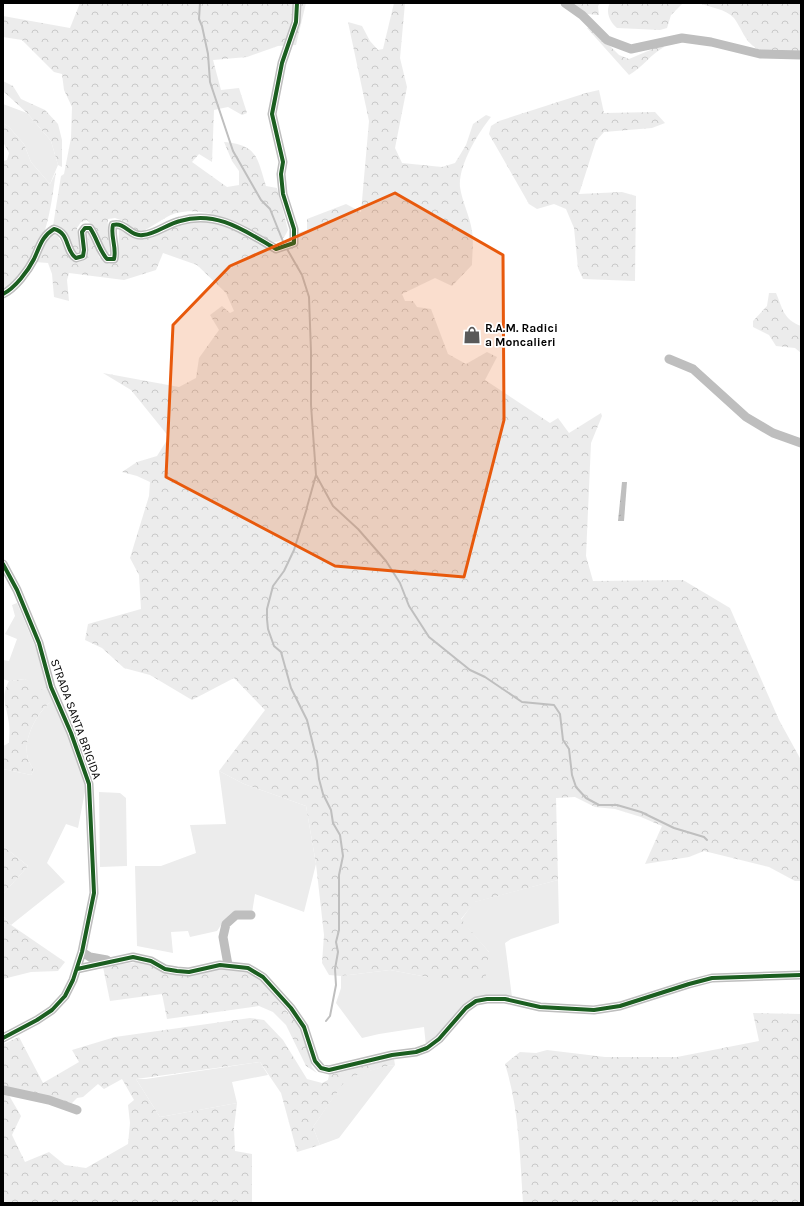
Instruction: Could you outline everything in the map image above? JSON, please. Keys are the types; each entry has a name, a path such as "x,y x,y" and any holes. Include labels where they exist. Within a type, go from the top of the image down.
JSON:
{"street":[{"path":"3,294 21,277 33,261 42,238 54,229 59,230 65,236 72,255 76,258 83,256 84,250 82,232 85,228 90,228 95,235 101,253 107,259 114,259 113,225 119,224 125,226 130,232 141,236 178,221 201,216 213,218 232,225 276,249 294,243 294,229 283,194 281,174 283,162 272,114 282,63 296,22 297,3"},
{"path":"565,3 582,15 607,40 631,49 682,38 712,42 760,54 801,55"},
{"path":"669,359 693,369 746,417 773,433 801,444"},
{"name":"STRADA SANTA BRIGIDA","path":"3,564 17,590 39,643 51,687 73,739 89,784 94,892 82,952 77,969 73,980 60,1002 37,1020 3,1038"},
{"path":"228,964 223,937 226,924 236,915 251,915"},
{"path":"82,952 90,957 116,961"},
{"path":"77,969 133,957 151,961 165,969 189,972 228,964 248,968 257,972 273,987 291,1008 304,1027 315,1061 321,1068 329,1070 392,1055 416,1052 427,1048 439,1039 466,1008 476,1001 487,999 505,999 540,1007 594,1010 620,1006 712,978 801,975"},
{"path":"3,1090 49,1100 77,1110"}],"highlighted area":[{"path":"395,193 503,255 504,420 464,577 335,566 166,477 173,325 230,266"}],"green space":[{"path":"80,3 306,3 296,45 278,46 247,57 213,60 221,90 239,88 247,113 242,115 228,107 214,110 212,162 199,154 192,162 227,187 239,185 239,171 232,161 224,142 244,146 250,150 258,161 266,186 277,188 288,230 281,240 277,242 268,241 248,228 214,214 195,211 174,214 142,232 131,229 126,222 115,218 108,219 110,252 107,254 92,225 87,220 81,222 77,228 80,252 76,254 53,226 61,176 64,174 71,138 72,107 64,90 62,74 54,72 22,40 3,37 3,16 70,28"},
{"path":"394,3 405,3 400,58 407,87 395,148 402,163 442,167 455,163 466,145 473,124 486,115 491,117 480,132 470,150 462,169 460,179 461,193 470,220 473,235 472,265 452,286 435,278 402,294 405,301 413,301 417,307 431,309 448,354 466,364 487,352 497,357 485,380 550,423 558,418 569,433 601,413 602,416 591,443 586,556 593,581 683,580 730,608 779,720 801,760 801,881 795,881 769,867 704,851 689,857 645,864 662,826 641,817 615,809 595,807 575,797 556,798 558,880 475,902 461,919 489,952 485,982 427,977 390,970 341,976 329,975 322,963 324,935 316,864 306,806 244,784 219,771 265,710 234,678 192,700 150,675 124,668 102,648 85,640 88,624 141,609 139,575 130,558 149,496 150,482 137,476 122,472 137,462 157,456 169,437 131,390 103,373 179,387 196,378 199,358 219,330 210,315 222,306 230,313 234,311 226,293 197,265 163,253 156,270 124,280 69,273 67,280 69,301 54,297 52,274 48,263 35,262 50,236 57,235 70,257 78,262 86,260 89,251 87,232 95,243 99,257 109,264 118,259 119,227 129,235 141,240 151,238 180,224 214,220 269,247 288,243 297,233 307,230 307,219 346,204 361,212 369,121 348,22 362,26 370,41 378,50 383,49"},
{"path":"570,3 600,3 598,6 599,15 587,14"},
{"path":"610,3 683,3 671,15 667,28 660,30 617,28 609,17 608,10"},
{"path":"699,3 801,3 801,50 760,50 749,42 731,15 722,10"},
{"path":"591,27 619,55 629,59 662,45 664,47 629,75 587,28"},
{"path":"3,81 13,86 21,99 45,110 58,124 62,140 62,167 58,165 51,141 27,113 3,91"},
{"path":"599,90 604,113 655,112 665,123 652,128 604,132 596,141 579,194 622,192 636,196 635,281 583,279 578,268 574,228 566,209 554,204 537,209 529,204 489,134 491,126 499,121"},
{"path":"3,104 27,113 51,141 58,165 50,184 31,162 24,144 9,127 3,123"},
{"path":"3,123 9,127 24,144 31,162 50,184 56,172 49,216 42,237 22,272 3,289 3,161 7,160 9,153 3,142"},
{"path":"769,293 776,293 782,309 787,317 801,326 801,353 795,348 776,346 769,335 753,327 753,321 767,306"},
{"path":"17,603 35,646 47,687 42,690 25,679 9,681 3,679 3,660 9,661 17,639 5,634 15,616 12,605"},
{"path":"25,679 39,685 42,690 47,687 53,700 37,718 29,734 27,742 28,759 34,770 31,775 3,769 3,746 9,743 9,726 5,702 6,687 9,681"},
{"path":"53,700 68,733 86,786 78,828 66,824 47,863 65,882 11,925 3,916 3,894 28,866 3,846 3,769 31,775 34,770 28,759 27,742 29,734 37,718"},
{"path":"219,771 244,784 306,806 316,864 304,912 255,894 252,913 240,912 231,915 224,921 217,931 190,937 188,931 171,932 173,953 137,946 135,866 161,866 196,853 190,825 226,824"},
{"path":"99,792 120,793 126,798 127,866 100,867"},
{"path":"3,846 28,866 3,894"},
{"path":"558,880 559,923 511,939 505,943 512,997 489,995 475,998 426,1046 424,1027 362,1038 336,1003 341,988 341,976 390,970 427,977 489,952 461,920 474,902"},
{"path":"3,916 11,925 65,962 58,971 31,972 3,979"},
{"path":"136,962 148,964 166,973 216,969 247,971 260,978 301,1029 312,1067 317,1073 306,1066 286,1025 273,1012 259,1006 167,1019 162,994 110,1001 103,967"},
{"path":"753,1013 801,1014 801,1203 523,1203 520,1150 516,1115 510,1081 505,1064 520,1052 536,1053 547,1050 605,1057 677,1057 759,1041"},
{"path":"250,1018 264,1020 283,1040 307,1079 322,1083 328,1080 329,1075 394,1059 395,1065 386,1066 347,1078 313,1127 320,1145 297,1152 281,1093 260,1062 136,1079 160,1117 237,1103 234,1128 235,1151 252,1154 252,1203 3,1203 3,1093 7,1092 21,1116 12,1135 25,1162 49,1152 65,1165 86,1168 128,1144 130,1123 128,1105 134,1100 122,1079 104,1089 98,1084 83,1097 77,1098 71,1104 3,1088 3,1044 19,1037 43,1083 79,1062 72,1050 115,1037"},
{"path":"260,1062 268,1075 232,1082 237,1103 160,1117 136,1079 146,1079"},
{"path":"395,1065 339,1138 320,1145 313,1127 347,1077 386,1066"}],"water":[{"path":"622,482 627,482 624,521 618,521"}],"waterway":[{"path":"200,3 199,19 208,54 210,82 233,151 261,200 270,209 284,244"},
{"path":"287,249 302,275 309,297 311,405 316,475 307,507"},
{"path":"316,475 333,506 358,529 386,561 400,583 409,606 429,637 470,670 485,677 522,702 554,705 560,714 563,740 569,749 572,775 576,787 586,798 599,805 617,805 641,812 674,828 704,837 707,840"},
{"path":"307,508 294,550 284,571 273,586 267,609 267,619 268,629 274,646 281,652 291,688 307,720 323,794 331,810 333,823 340,835 343,856 339,875 339,930 336,942 338,952 335,969 336,985 330,1016 326,1021"}],"cycle path":[{"path":"3,294 12,288 25,274 44,238 54,229 63,234 70,251 76,258 83,256 84,250 82,232 85,228 90,228 107,259 114,259 115,250 112,233 113,225 121,226 135,234 143,235 152,233 175,222 193,218 206,218 230,224 242,229 276,249 294,243 294,229 283,194 281,174 283,162 272,114 282,63 296,22 297,3"},
{"path":"3,564 17,590 39,643 51,687 71,733 89,784 94,893 82,952 73,980 65,996 52,1010 37,1020 3,1038"},
{"path":"77,969 133,957 151,961 165,969 177,971 189,972 220,965 248,968 263,977 291,1008 304,1027 315,1061 321,1068 329,1070 392,1055 416,1052 427,1048 439,1039 466,1008 476,1001 487,999 505,999 540,1007 594,1010 620,1006 712,978 801,975"}],"place":[{"name":"R.A.M. Radici a Moncalieri","path":"472,335"}]}
